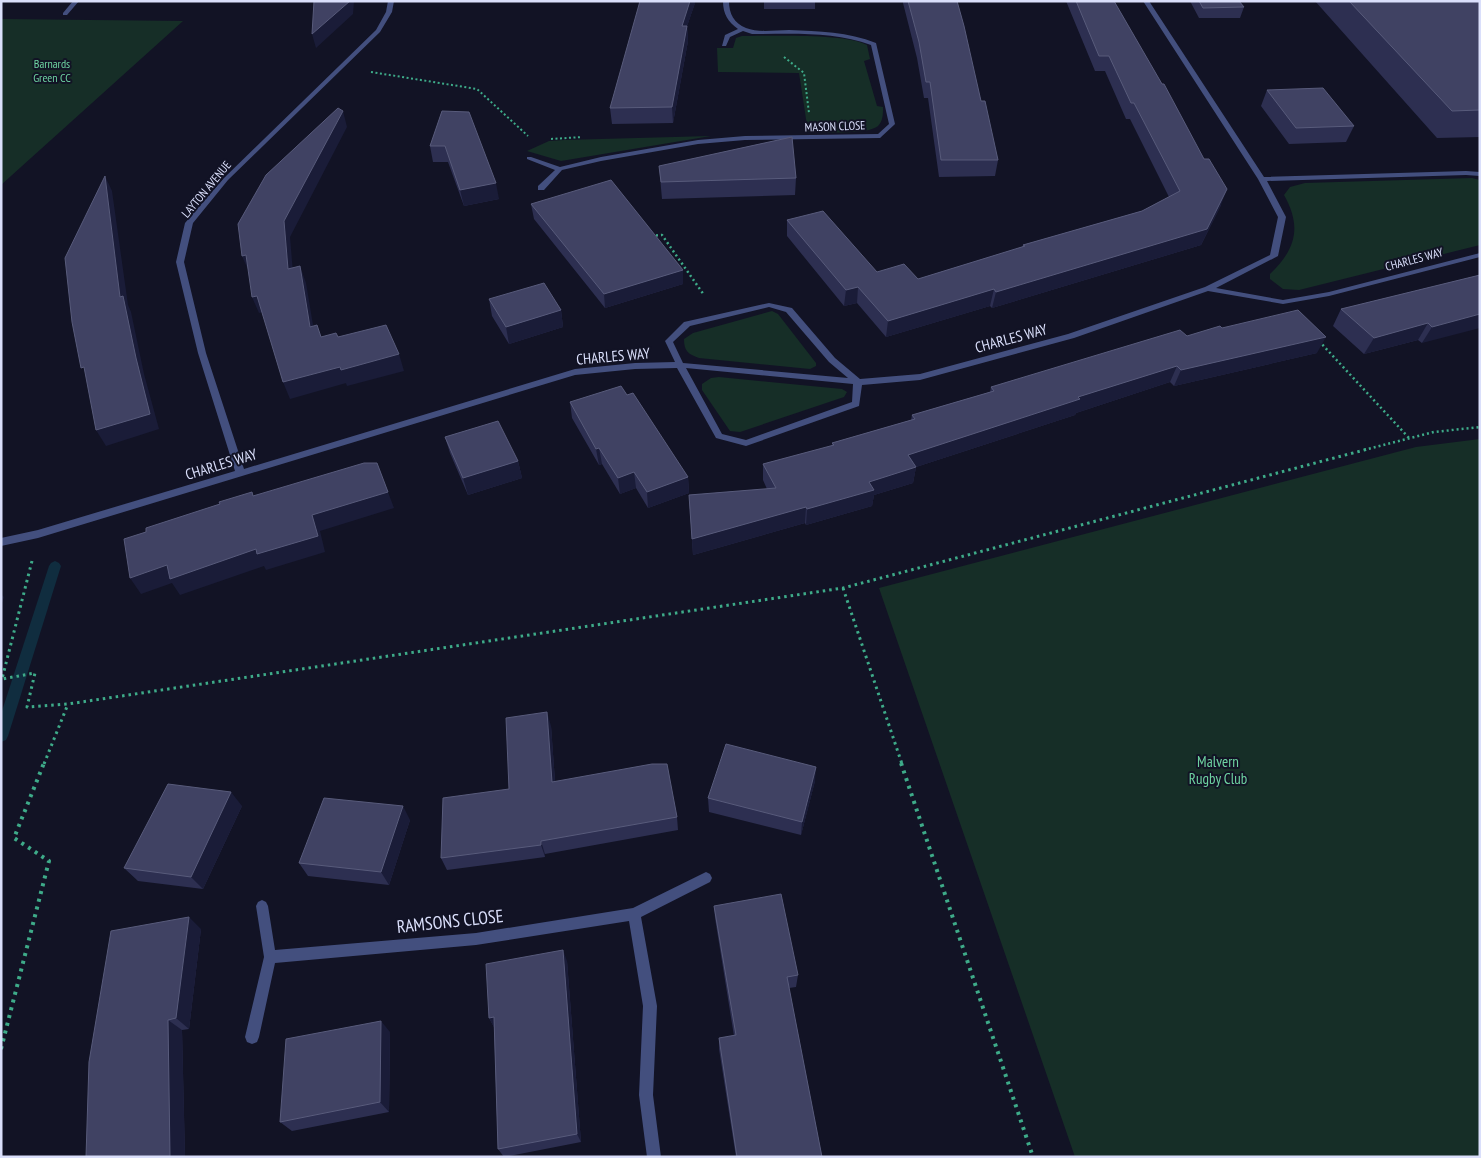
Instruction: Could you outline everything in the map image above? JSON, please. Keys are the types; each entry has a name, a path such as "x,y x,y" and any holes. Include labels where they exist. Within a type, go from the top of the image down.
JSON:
{"street":[{"path":"65,14 76,1"},
{"name":"LAYTON AVENUE","path":"240,472 202,353 180,262 190,223 226,179 378,30 389,12 391,1"},
{"path":"724,44 727,36 741,30 733,24 725,7 726,1"},
{"name":"CHARLES WAY","path":"1,542 38,534 575,372 635,366 680,365 858,382 920,377 1071,336 1208,289 1274,256 1282,216 1262,179 1146,1"},
{"name":"MASON CLOSE","path":"541,188 560,170 601,159 698,142 745,138 812,139 880,136 892,124 874,44 864,39 845,35 741,30"},
{"path":"529,158 560,170"},
{"path":"1262,179 1480,174"},
{"name":"CHARLES WAY","path":"1208,289 1283,302 1329,294 1480,255"},
{"path":"769,305 789,310 832,360 858,382 856,404 746,443 719,436 680,365 669,341 687,324 769,305"},
{"name":"RAMSONS CLOSE","path":"270,957 476,939 634,914 706,878"},
{"path":"252,1037 270,957 262,906"},
{"path":"634,914 650,1006 646,1095 654,1157"}],"path":[{"path":"752,32 804,73 812,139"},
{"path":"341,67 477,89 535,142 520,151 529,158"},
{"path":"647,236 662,236 720,317"},
{"path":"1316,337 1409,438"},
{"path":"38,534 2,679 35,673 27,707 68,704 843,588 1409,438 1434,432 1480,427"},
{"path":"843,588 1034,1157"},
{"path":"1,1049 49,861 14,838 68,704"}],"green space":[{"name":"Barnards Green CC","path":"1,19 183,21 1,185"},
{"path":"742,36 826,37 857,41 867,45 870,59 864,61 877,106 883,107 880,124 865,131 808,132 799,73 718,72 717,48 733,48 736,38"},
{"path":"711,136 561,161 527,151 549,141"},
{"path":"1472,178 1480,180 1480,245 1299,290 1283,289 1270,279 1270,274 1286,256 1294,237 1293,217 1284,195 1290,187 1305,183"},
{"path":"772,311 778,314 816,363 816,366 810,369 699,358 689,353 686,349 684,339 693,333"},
{"path":"719,377 842,389 847,392 844,397 740,432 730,431 702,390 702,384 711,378"},
{"name":"Malvern Rugby Club","path":"1480,439 1480,1157 1075,1157 879,588 1416,447"}],"building":[{"path":"314,1 350,1 312,34"},
{"path":"640,1 690,1 682,26 687,26 672,107 610,108"},
{"path":"908,1 957,1 981,101 985,101 998,160 941,160 930,82 926,82 919,42"},
{"path":"1076,1 1114,1 1162,84 1164,84 1204,159 1209,159 1227,189 1207,229 996,292 994,289 888,321 858,287 846,290 787,220 823,211 877,272 904,264 918,279 1025,246 1023,245 1142,211 1180,191 1134,103 1131,103 1109,56 1099,56"},
{"path":"1199,1 1239,1 1244,7 1203,8"},
{"path":"1349,1 1480,1 1480,110 1452,111"},
{"path":"1323,88 1354,126 1296,128 1267,90"},
{"path":"338,108 343,111 284,221 288,269 300,266 310,327 317,325 321,337 336,333 338,337 386,325 399,354 341,370 340,367 283,382 257,296 252,297 246,255 242,256 238,224 266,175"},
{"path":"442,111 469,112 496,183 460,190 445,146 430,146"},
{"path":"792,137 796,178 661,182 659,166"},
{"path":"105,176 120,297 123,296 150,414 96,430 84,367 81,368 72,322 65,258"},
{"path":"611,180 683,270 604,294 531,204"},
{"path":"1480,275 1480,314 1432,327 1428,323 1374,338 1341,309"},
{"path":"544,283 561,310 506,327 489,299"},
{"path":"1298,310 1326,337 1181,370 1177,366 1078,397 1080,399 908,455 916,467 869,482 874,490 692,539 689,495 776,488 763,464 834,445 832,443 915,419 912,415 994,391 991,387 1180,330 1187,336 1220,326 1222,328"},
{"path":"621,386 627,395 633,393 688,477 647,492 634,472 618,478 599,448 596,449 570,402"},
{"path":"498,421 518,461 463,478 445,437"},
{"path":"364,463 377,463 388,492 312,515 318,536 257,554 256,549 170,579 167,565 130,578 124,539 146,532 146,528 252,492 253,496"},
{"path":"547,712 552,782 652,764 667,764 677,817 541,841 541,845 441,858 443,798 509,789 506,718"},
{"path":"726,744 816,767 802,822 708,798"},
{"path":"168,784 231,792 191,877 124,868"},
{"path":"324,798 403,806 381,872 299,863"},
{"path":"781,894 798,975 787,977 822,1157 737,1157 719,1038 736,1035 714,906"},
{"path":"189,917 176,1018 168,1020 170,1157 86,1157 89,1062 111,931"},
{"path":"563,950 577,1134 498,1149 494,1017 489,1018 486,964"},
{"path":"381,1021 380,1102 280,1122 286,1039"}],"waterway":[{"path":"1,736 55,566"}]}
